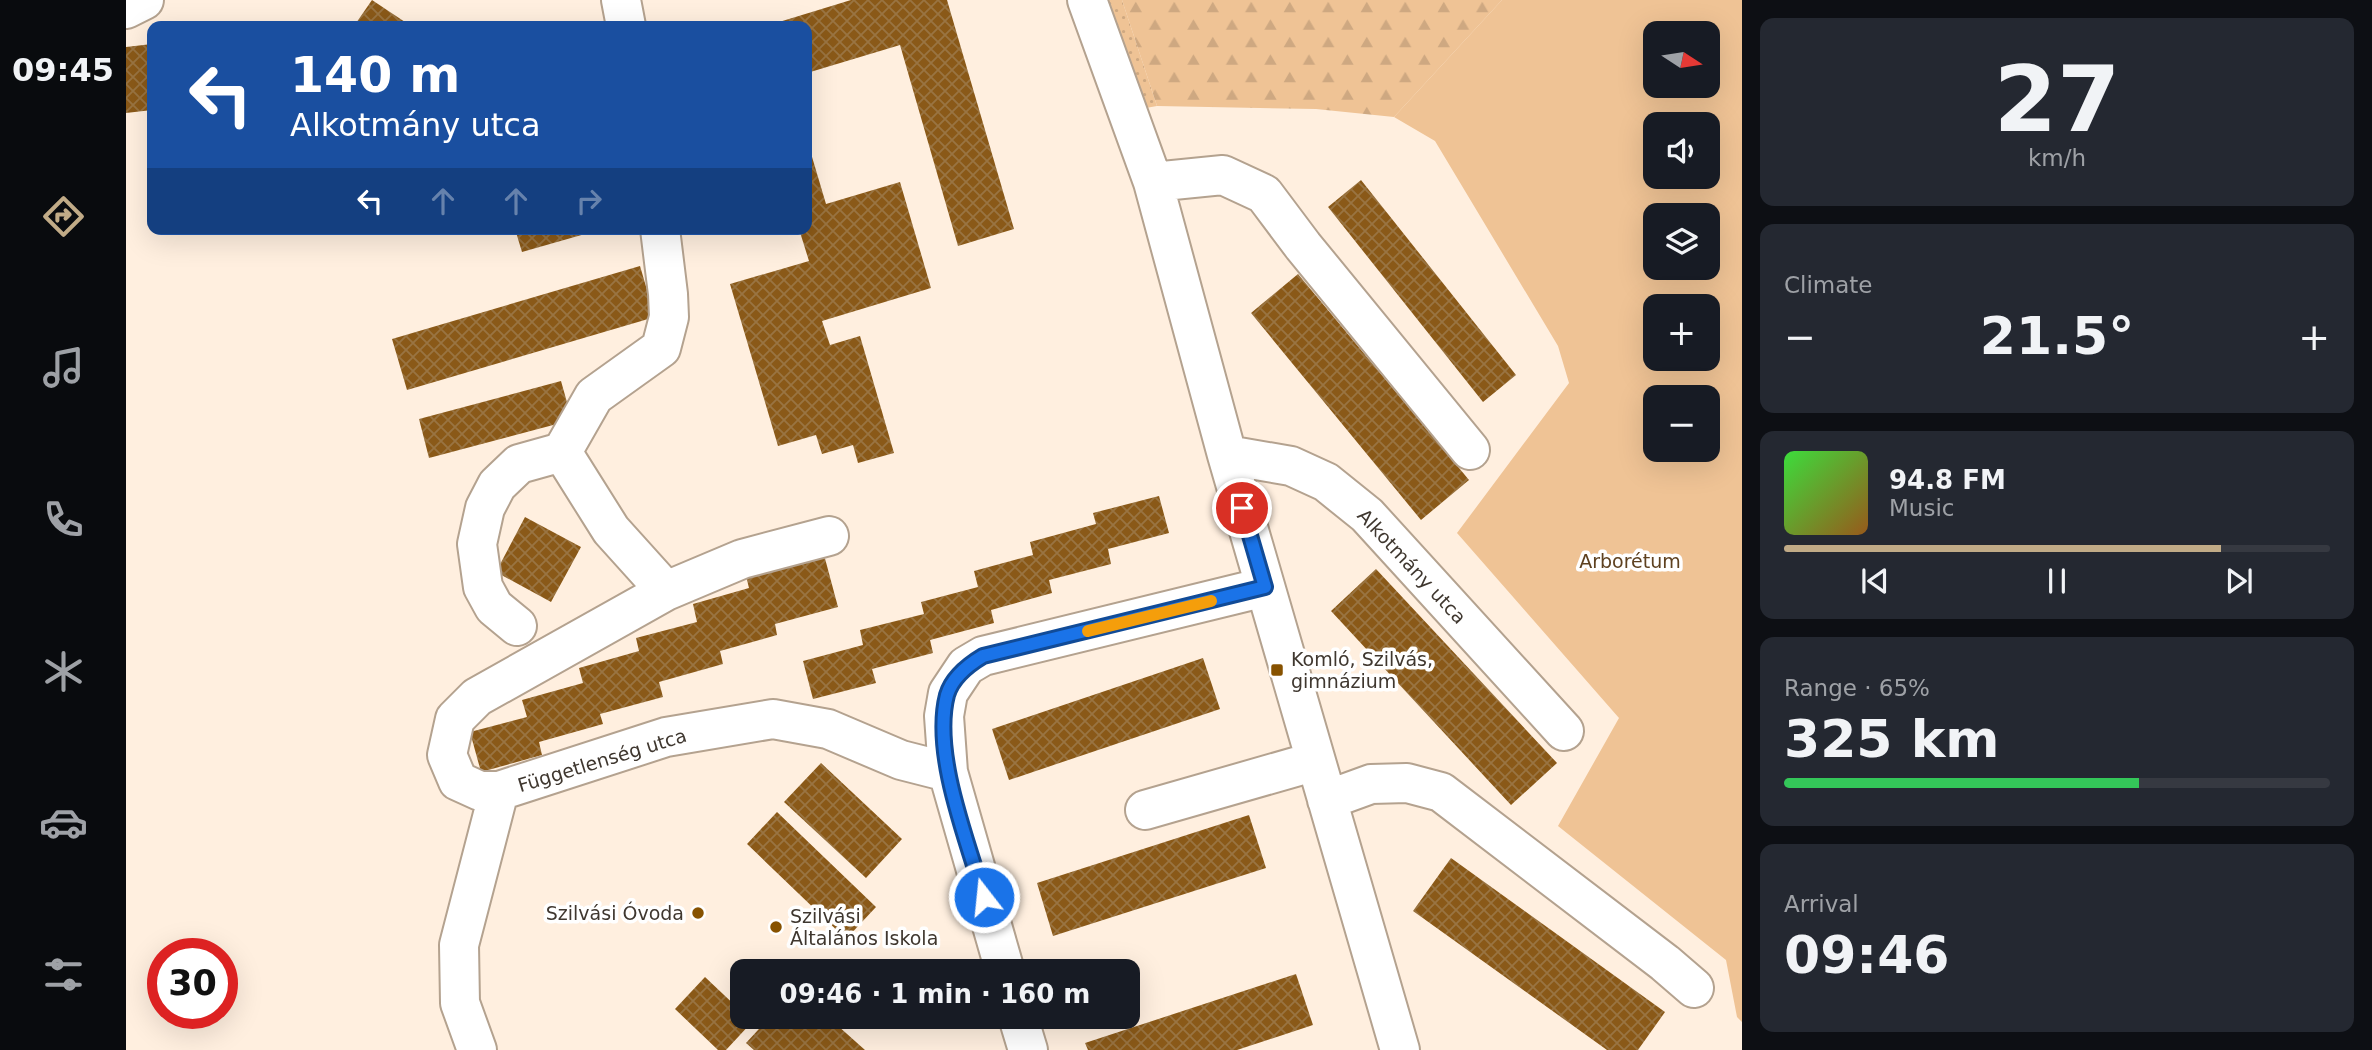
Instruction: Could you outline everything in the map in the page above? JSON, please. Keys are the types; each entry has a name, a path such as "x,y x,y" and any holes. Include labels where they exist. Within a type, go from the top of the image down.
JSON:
{"street":[{"path":"126,9 144,0"},
{"path":"621,0 625,21"},
{"path":"1087,0 1153,183 1227,455 1400,1050"},
{"path":"1153,183 1223,175 1264,194 1469,450"},
{"path":"517,626 494,607 483,587 477,544 485,508 497,485 519,464 562,452 594,396 661,348 669,317 661,235"},
{"path":"562,452 611,530 666,591"},
{"name":"Alkotmány utca","path":"1227,455 1291,466 1326,482 1367,515 1564,731"},
{"path":"477,1050 460,1003 459,945 499,792 480,791 458,781 447,755 455,719 477,697 666,591 742,559 829,536"},
{"path":"1002,959 948,772 944,716 948,692 966,666 983,656 1265,587"},
{"name":"Függetlenség utca","path":"499,792 666,737 773,719 828,729 901,760 948,772"},
{"path":"1145,810 1316,761"},
{"path":"1327,800 1371,784 1407,783 1441,792 1694,988"},
{"path":"1022,1029 1028,1050"}],"green space":[{"path":"1109,0 1122,0 1157,106 1140,109"},
{"path":"1122,0 1502,0 1394,117 1316,109 1157,106"},
{"name":"Arborétum","path":"1502,0 1742,0 1742,1022 1737,1017 1726,960 1558,826 1619,718 1457,533 1569,383 1558,346 1435,141 1394,117"}],"building":[{"path":"372,0 404,21 357,21"},
{"path":"851,0 947,0 1014,229 958,246 900,45 812,71 812,21 782,21"},
{"path":"147,45 147,111 126,113 126,47"},
{"path":"812,157 826,204 900,182 931,288 822,321 830,345 860,336 894,453 858,463 853,445 822,454 816,435 778,446 730,284 809,261 801,235 812,235"},
{"path":"1361,180 1516,375 1483,402 1328,207"},
{"path":"517,235 582,235 522,252"},
{"path":"640,266 655,317 407,390 392,339"},
{"path":"1298,274 1469,480 1421,520 1251,313"},
{"path":"561,381 572,420 429,458 419,419"},
{"path":"1159,496 1169,533 1108,549 1111,564 1049,580 1052,593 991,610 994,623 930,640 933,653 872,669 876,683 813,699 803,661 863,645 860,630 924,614 921,602 978,587 974,571 1033,555 1030,542 1096,524 1093,513"},
{"path":"525,517 581,547 551,602 496,572"},
{"path":"823,551 838,607 775,624 777,635 720,651 723,664 659,682 663,697 600,714 603,724 539,742 542,755 481,772 470,732 527,717 522,700 583,683 579,668 639,651 636,638 697,622 693,604 749,588 745,572"},
{"path":"1376,569 1557,763 1511,805 1331,611"},
{"path":"1203,658 1220,709 1009,780 992,729"},
{"path":"821,763 902,839 866,878 784,802"},
{"path":"777,812 876,907 846,939 747,844"},
{"path":"1249,815 1266,868 1053,936 1037,883"},
{"path":"1451,858 1665,1012 1638,1050 1607,1050 1413,911"},
{"path":"1296,974 1313,1025 1237,1050 1088,1050 1085,1043 1128,1029 1140,1029 1140,1025"},
{"path":"705,977 730,1001 730,1029 746,1029 726,1050 718,1050 675,1009"},
{"path":"759,1029 841,1029 865,1050 754,1050 746,1043"}],"slow traffic":[{"path":"1088,631 1211,601"}],"place":[{"name":"Komló, Szilvás, gimnázium","path":"1277,670"},
{"name":"Szilvási Óvoda","path":"698,913"},
{"name":"Szilvási Általános Iskola","path":"776,927"}],"route":[{"path":"984,897 948,772 944,716 948,692 966,666 983,656 1265,587 1242,508"}]}
